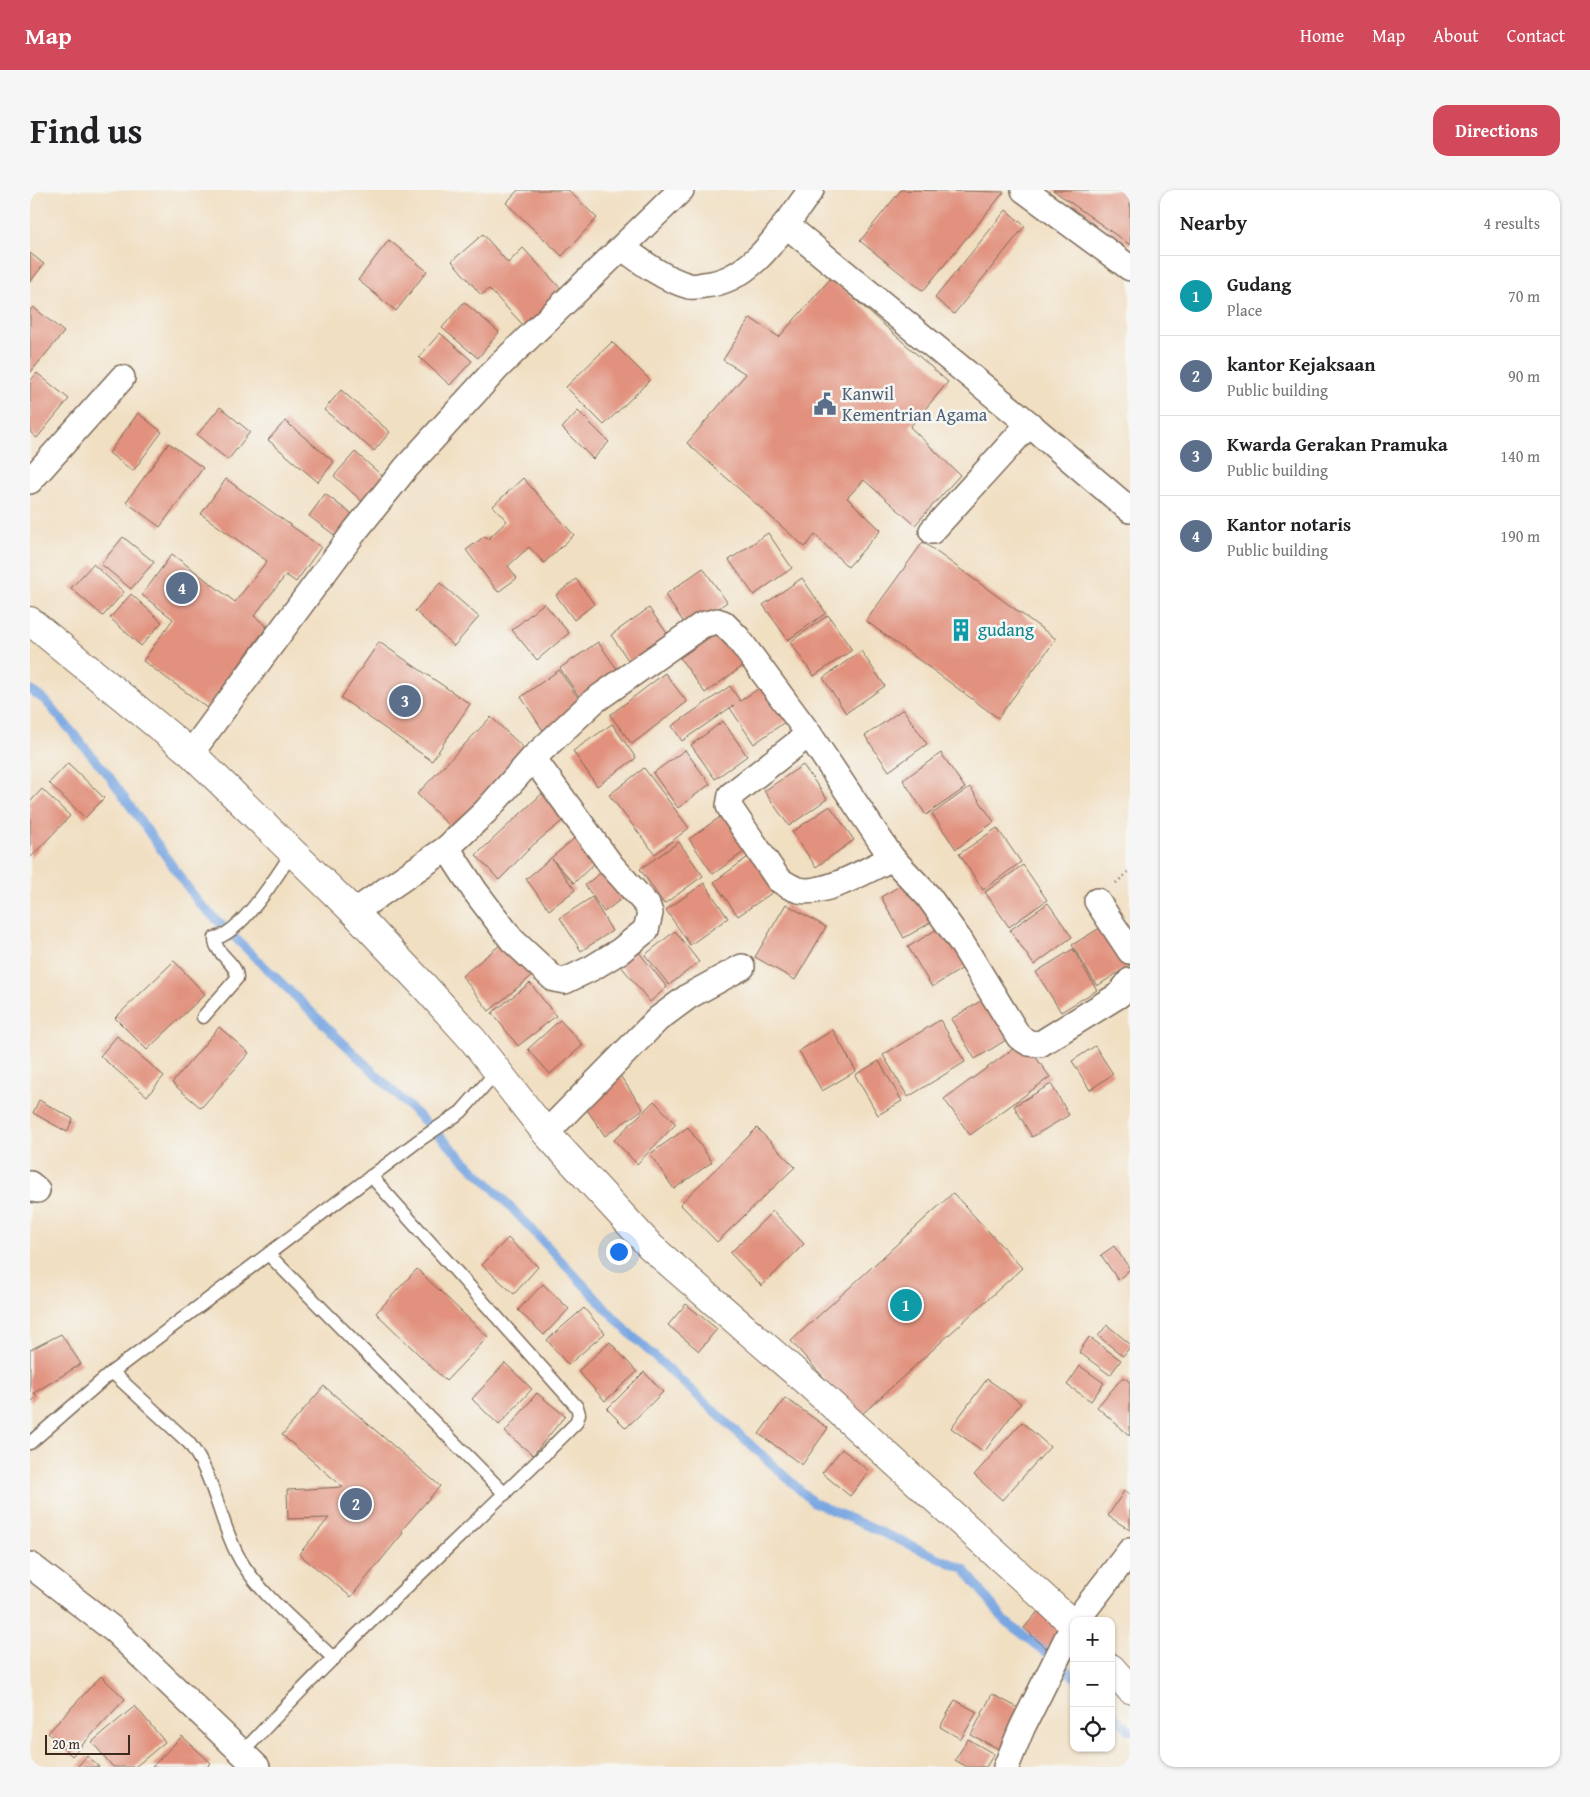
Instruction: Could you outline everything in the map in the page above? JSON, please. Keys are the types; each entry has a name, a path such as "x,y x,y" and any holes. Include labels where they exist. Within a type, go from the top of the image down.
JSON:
{"street":[{"path":"191,753 349,539 405,468 497,368 681,190"},
{"path":"623,248 655,271 690,286 721,284 746,269 759,258 811,190"},
{"path":"1024,190 1130,268"},
{"path":"785,224 1029,424 1130,510"},
{"path":"30,481 122,378"},
{"path":"932,531 1029,424"},
{"path":"354,912 447,848 485,812 533,758 594,701 693,631 711,621 723,623 737,637 809,734 892,858 928,896 961,942 1013,1031 1029,1043 1040,1044 1119,995 1130,982"},
{"path":"30,622 191,753 293,851 426,987 497,1071 546,1134 651,1247 809,1384 1070,1627"},
{"path":"809,734 731,795 729,806 732,811 778,879 788,886 800,890 811,891 848,879 892,858"},
{"path":"447,848 475,892 512,940 554,979 565,981 592,968 620,951 646,930 650,913 647,905 611,865 533,758"},
{"path":"1097,901 1126,937"},
{"path":"546,1134 658,1019 690,996 742,967"},
{"path":"1079,1617 1130,1551"},
{"path":"30,1565 114,1630 249,1760"},
{"path":"1006,1767 1022,1728 1070,1633"},
{"path":"1115,1673 1130,1690"}],"lane":[{"path":"203,1018 237,978 236,971 216,945 216,938 225,937 238,923 280,872 293,851"},
{"path":"30,1443 112,1372 371,1176 461,1112 497,1071"},
{"path":"249,1760 334,1659 576,1423 579,1414 577,1407 371,1176"},
{"path":"269,1255 505,1494"},
{"path":"112,1372 189,1443 199,1456 211,1479 235,1550 248,1574 334,1659"}],"building":[{"path":"518,190 568,190 597,218 562,256 506,203"},
{"path":"901,190 1004,192 923,291 860,241"},
{"path":"1053,190 1120,190 1130,197 1130,245"},
{"path":"1006,210 1025,226 954,314 935,298"},
{"path":"483,234 508,263 523,248 565,293 527,329 489,289 481,295 452,261"},
{"path":"389,240 427,271 396,311 358,280"},
{"path":"30,253 44,264 30,282"},
{"name":"Kanwil Kementrian Agama","path":"831,278 948,382 910,427 960,475 915,525 864,480 847,498 881,530 848,567 815,535 805,547 687,443 746,374 723,360 750,318 779,337"},
{"path":"464,302 499,332 478,358 442,328"},
{"path":"33,307 64,332 30,373 30,310"},
{"path":"440,333 472,361 450,385 419,357"},
{"path":"612,342 650,380 604,425 566,387"},
{"path":"37,373 69,399 37,438 30,432 30,381"},
{"path":"341,390 390,432 374,451 324,410"},
{"path":"220,407 250,432 228,460 197,435"},
{"path":"578,411 609,442 593,459 562,428"},
{"path":"138,413 162,432 133,471 109,453"},
{"path":"285,421 334,462 318,482 268,440"},
{"path":"169,443 203,468 160,527 126,502"},
{"path":"355,452 387,480 365,504 334,476"},
{"path":"523,478 574,535 544,563 529,547 508,566 517,578 498,592 466,550 485,536 488,539 507,521 493,506"},
{"path":"226,479 321,547 296,582 286,575 254,616 267,626 208,708 143,661 173,619 142,595 172,554 235,602 267,561 201,514"},
{"path":"325,494 357,518 341,540 309,516"},
{"path":"768,533 792,568 754,595 729,560"},
{"path":"123,537 154,562 131,589 101,564"},
{"name":"gudang","path":"923,542 1056,639 998,718 866,621"},
{"path":"93,564 124,592 103,616 71,588"},
{"path":"703,568 727,602 689,630 665,595"},
{"path":"802,578 826,613 788,640 763,605"},
{"path":"576,579 594,604 574,620 556,595"},
{"path":"440,583 479,617 454,646 415,611"},
{"path":"131,594 162,622 141,646 110,618"},
{"path":"544,603 569,633 537,660 512,630"},
{"path":"649,608 674,643 635,670 611,635"},
{"path":"828,615 852,650 814,676 790,642"},
{"path":"719,631 743,666 705,693 680,658"},
{"path":"379,642 470,704 432,761 341,698"},
{"path":"598,642 622,676 584,704 560,668"},
{"path":"861,651 885,686 846,713 823,678"},
{"path":"559,670 583,705 544,732 521,697"},
{"path":"665,673 687,702 632,744 610,715"},
{"path":"768,682 793,716 754,744 730,708 734,705 682,741 672,726 730,686 740,701"},
{"path":"903,709 927,744 889,771 865,736"},
{"path":"491,717 526,750 452,828 417,794"},
{"path":"723,721 747,756 715,779 691,745"},
{"path":"612,724 636,758 597,786 573,751"},
{"path":"685,750 710,784 678,808 653,773"},
{"path":"941,753 965,788 926,815 903,780"},
{"path":"68,763 104,798 85,818 49,783"},
{"path":"803,765 827,799 789,826 764,791"},
{"path":"644,768 689,828 655,854 609,795"},
{"path":"970,787 994,822 956,849 932,814"},
{"path":"42,789 70,816 30,858 30,802"},
{"path":"547,789 566,818 533,845 499,880 476,855"},
{"path":"830,806 854,840 816,867 792,832"},
{"path":"727,812 751,847 713,874 689,839"},
{"path":"997,828 1021,862 983,890 959,854"},
{"path":"582,832 603,855 574,883 552,859 575,890 549,910 526,879"},
{"path":"679,842 703,876 664,904 640,869"},
{"path":"752,854 776,890 738,916 714,882"},
{"path":"1023,865 1047,900 1009,927 985,892"},
{"path":"604,870 624,897 604,912 585,885"},
{"path":"910,880 933,921 904,938 881,897"},
{"path":"704,883 728,918 690,945 666,910"},
{"path":"592,897 612,931 581,951 560,918"},
{"path":"1048,903 1072,937 1034,965 1010,930"},
{"path":"786,904 826,927 795,980 755,957"},
{"path":"1108,923 1130,958 1130,965 1097,986 1072,945"},
{"path":"944,925 968,965 932,987 908,947"},
{"path":"675,931 699,962 669,985 645,955"},
{"path":"506,940 533,975 489,1011 462,976"},
{"path":"633,945 667,987 650,1002 616,960"},
{"path":"1073,949 1097,990 1061,1012 1036,972"},
{"path":"174,961 205,994 147,1050 115,1018"},
{"path":"530,983 556,1016 518,1046 492,1013"},
{"path":"987,997 1011,1037 975,1059 951,1019"},
{"path":"560,1020 583,1045 550,1074 528,1049"},
{"path":"940,1020 965,1062 908,1097 883,1055"},
{"path":"219,1027 249,1053 201,1108 172,1083"},
{"path":"833,1030 856,1071 822,1091 799,1051"},
{"path":"117,1036 164,1076 147,1096 100,1056"},
{"path":"1024,1041 1050,1077 970,1135 944,1099"},
{"path":"1095,1046 1113,1074 1090,1090 1072,1061"},
{"path":"879,1061 902,1101 878,1115 855,1075"},
{"path":"619,1074 643,1109 605,1136 581,1101"},
{"path":"1051,1084 1069,1115 1032,1137 1014,1106"},
{"path":"39,1100 73,1119 67,1132 33,1113"},
{"path":"654,1101 676,1124 637,1164 614,1140"},
{"path":"688,1127 712,1162 674,1189 650,1154"},
{"path":"757,1128 795,1167 717,1242 680,1204"},
{"path":"953,1193 1022,1268 859,1417 791,1341"},
{"path":"773,1211 804,1244 762,1286 730,1253"},
{"path":"508,1238 538,1267 514,1294 482,1265"},
{"path":"1114,1246 1130,1269 1118,1280 1101,1255"},
{"path":"417,1269 488,1337 446,1381 376,1313"},
{"path":"543,1284 569,1309 544,1335 518,1310"},
{"path":"686,1304 717,1329 699,1351 668,1325"},
{"path":"584,1308 605,1333 568,1365 547,1340"},
{"path":"1107,1325 1130,1344 1130,1347 1123,1356 1098,1336"},
{"path":"61,1334 81,1364 34,1393 37,1396 30,1403 30,1350"},
{"path":"1089,1337 1121,1360 1110,1375 1079,1352"},
{"path":"610,1342 637,1372 605,1401 578,1371"},
{"path":"505,1363 532,1389 499,1425 472,1399"},
{"path":"1080,1366 1104,1383 1091,1401 1067,1385"},
{"path":"644,1372 663,1392 626,1428 607,1409"},
{"path":"1123,1377 1130,1382 1130,1436 1097,1407"},
{"path":"987,1379 1021,1403 984,1452 951,1428"},
{"path":"324,1386 440,1486 401,1531 403,1533 351,1597 299,1554 329,1518 288,1519 287,1490 343,1487 282,1435"},
{"path":"537,1393 565,1416 533,1455 505,1432"},
{"path":"785,1398 828,1428 802,1465 759,1434"},
{"path":"1022,1422 1050,1447 1002,1500 974,1475"},
{"path":"842,1449 869,1471 850,1496 822,1473"},
{"path":"1124,1491 1130,1494 1130,1530 1108,1516"},
{"path":"1041,1608 1064,1628 1046,1648 1024,1628"},
{"path":"101,1676 125,1699 72,1756 48,1733"},
{"path":"992,1694 1024,1711 1003,1751 971,1735"},
{"path":"955,1700 977,1712 961,1739 940,1727"},
{"path":"135,1706 165,1742 135,1767 113,1767 92,1742"},
{"path":"182,1736 211,1763 207,1767 152,1767"},
{"path":"968,1739 994,1754 986,1767 967,1767 955,1760"},
{"path":"87,1756 99,1767 77,1767"}],"waterway":[{"path":"30,690 45,700 109,776 198,902 491,1186 626,1330 813,1502 964,1569 1005,1621 1051,1656 1070,1673"},
{"path":"1115,1717 1130,1731"}],"place":[{"name":"Kanwil Kementrian Agama","path":"825,404"},
{"name":"Kantor notaris","path":"182,588"},
{"name":"gudang","path":"961,630"},
{"name":"Kwarda Gerakan Pramuka","path":"405,701"},
{"name":"Gudang","path":"906,1305"},
{"name":"kantor Kejaksaan","path":"356,1504"}]}
